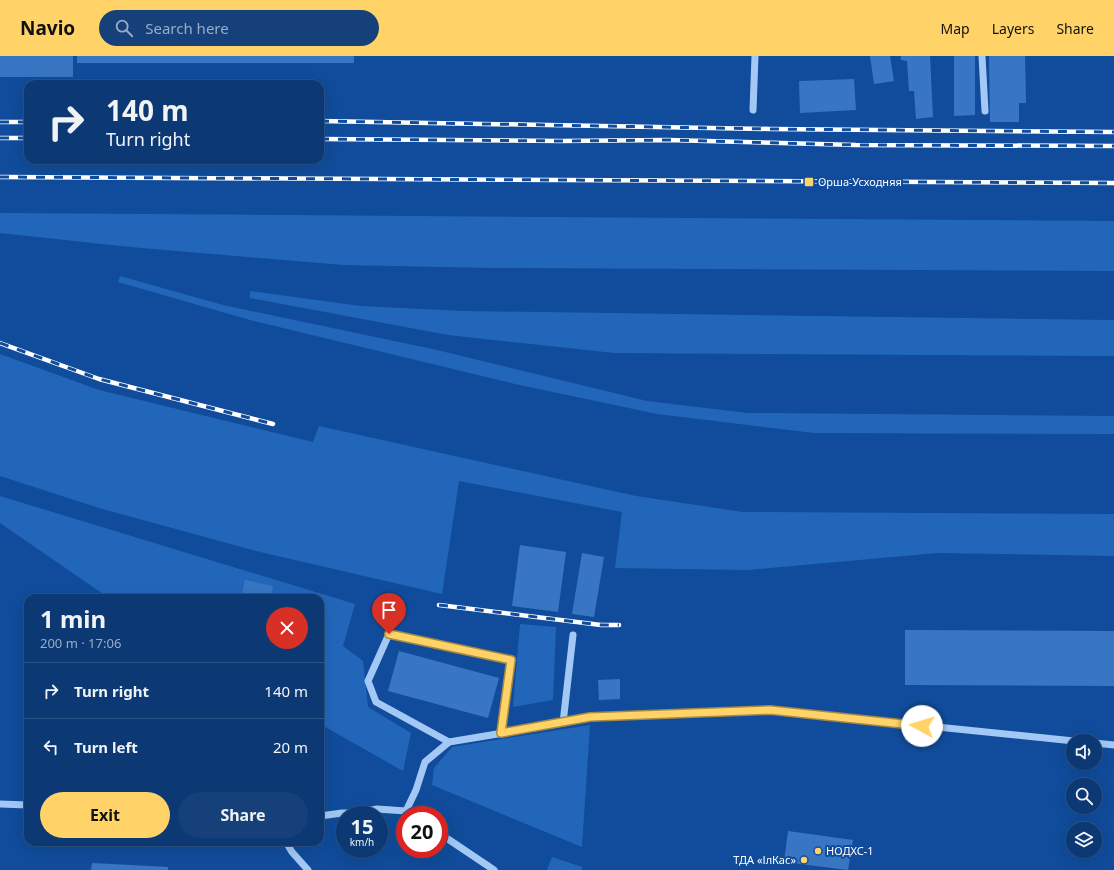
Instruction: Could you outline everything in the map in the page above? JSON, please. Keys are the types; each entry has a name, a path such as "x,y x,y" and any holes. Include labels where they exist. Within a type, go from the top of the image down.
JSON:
{"street":[{"path":"753,110 755,56"},
{"path":"982,56 985,111"},
{"path":"449,742 376,702 368,681 389,634 511,660 501,733"},
{"path":"563,723 573,635"},
{"path":"411,806 426,762 449,742 590,717 770,710 1066,740"},
{"path":"1102,744 1114,745"},
{"path":"0,804 24,805"},
{"path":"324,815 356,813 377,809 396,811"},
{"path":"448,839 494,870"},
{"path":"288,846 308,870"}],"shaded area":[{"path":"0,213 1114,221 1114,271 494,268 343,265 130,247 0,233"},
{"path":"120,276 223,305 437,350 647,401 748,413 1114,416 1114,434 814,433 657,414 515,384 250,320 118,282"},
{"path":"250,291 361,306 463,311 1114,320 1114,356 614,353 448,335 250,298"},
{"path":"0,354 99,390 313,442 319,426 636,496 743,512 1114,514 1114,556 937,553 748,570 615,568 622,512 459,481 442,594 256,551 99,508 0,476"},
{"path":"0,496 322,594 103,594 0,523"},
{"path":"324,595 355,604 343,646 363,661 368,707 411,733 403,771 324,726"},
{"path":"520,624 556,627 553,700 513,707"},
{"path":"590,725 582,847 432,785 434,768 452,747"},
{"path":"552,857 582,867 582,870 547,870"}],"building":[{"path":"0,56 73,56 73,77 0,77"},
{"path":"77,56 354,56 354,63 77,63"},
{"path":"870,56 890,56 894,81 874,84"},
{"path":"901,56 930,56 933,117 916,119 914,91 909,91 907,61 901,60"},
{"path":"954,56 975,56 975,115 954,116"},
{"path":"989,56 1025,56 1026,103 1019,103 1019,122 990,122"},
{"path":"854,79 856,110 800,113 799,81"},
{"path":"520,545 566,552 558,612 512,606"},
{"path":"582,553 604,557 594,617 572,614"},
{"path":"245,580 273,586 272,594 242,594"},
{"path":"905,630 1114,631 1114,686 905,685"},
{"path":"399,651 499,678 488,718 388,691"},
{"path":"620,679 620,699 599,700 598,680"},
{"name":"НОДХС-1","path":"788,831 853,840 848,870 784,862"},
{"path":"92,863 168,867 168,870 91,870"}],"railway":[{"path":"324,121 770,129 1114,132"},
{"path":"0,122 24,122"},
{"path":"0,138 24,138"},
{"path":"324,139 561,141 667,140 856,145 1114,146"},
{"path":"0,177 1114,183"},
{"path":"0,343 99,379 273,424"},
{"path":"439,605 601,625 619,625"}],"place":[{"name":"Орша-Усходняя","path":"809,182"},
{"name":"НОДХС-1","path":"818,851"},
{"name":"ТДА «ІлКас»","path":"804,860"}],"route":[{"path":"389,634 511,660 501,733 590,717 770,710 922,726"}]}
